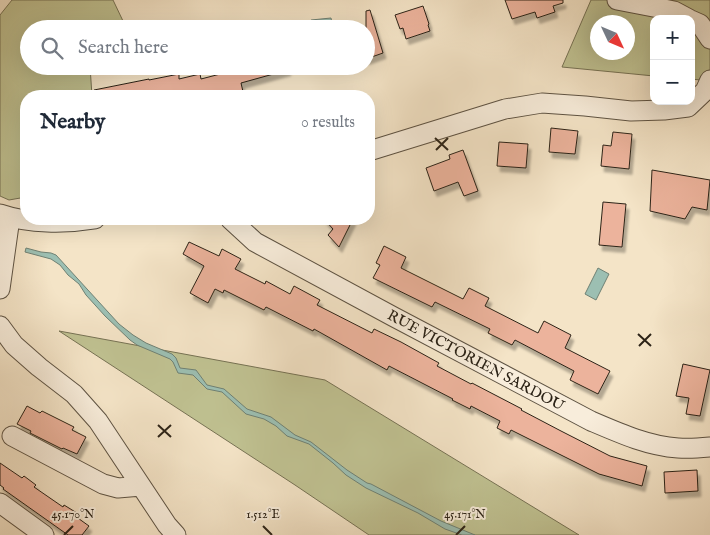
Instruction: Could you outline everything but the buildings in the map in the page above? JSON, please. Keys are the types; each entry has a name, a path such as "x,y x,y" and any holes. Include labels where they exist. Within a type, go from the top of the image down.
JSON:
{"street":[{"path":"617,0 674,11 682,15"},
{"path":"695,22 700,24 710,39"},
{"path":"375,149 505,109 542,103 631,111 664,110 688,107 708,88"},
{"path":"0,289 5,216 20,218"},
{"name":"RUE VICTORIEN SARDOU","path":"237,225 255,242 591,421 651,443 678,448 710,447"},
{"path":"0,326 14,345 74,394 98,422 176,535"},
{"path":"12,436 103,484 118,488 141,486"},
{"path":"0,503 44,535"}],"green space":[{"path":"12,0 113,0 123,20 20,20 20,75 91,75 92,90 20,90 20,198 9,200 0,196 0,15"},
{"path":"591,0 710,0 710,81 695,79 695,15 650,15 650,76 562,67"},
{"path":"59,331 325,380 579,535 369,535"}],"shaded area":[{"path":"331,18 331,20 311,20"},
{"path":"26,248 56,255 119,324 146,343 172,354 180,368 196,370 207,385 224,389 247,409 271,417 295,435 311,442 367,483 441,521 475,535 462,535 445,529 418,513 366,488 346,475 309,444 287,436 276,426 264,419 246,414 222,392 207,389 193,375 178,373 170,359 137,345 130,340 105,316 86,295 79,284 60,265 51,259 25,252"},
{"path":"598,268 609,274 596,300 585,294"}]}
